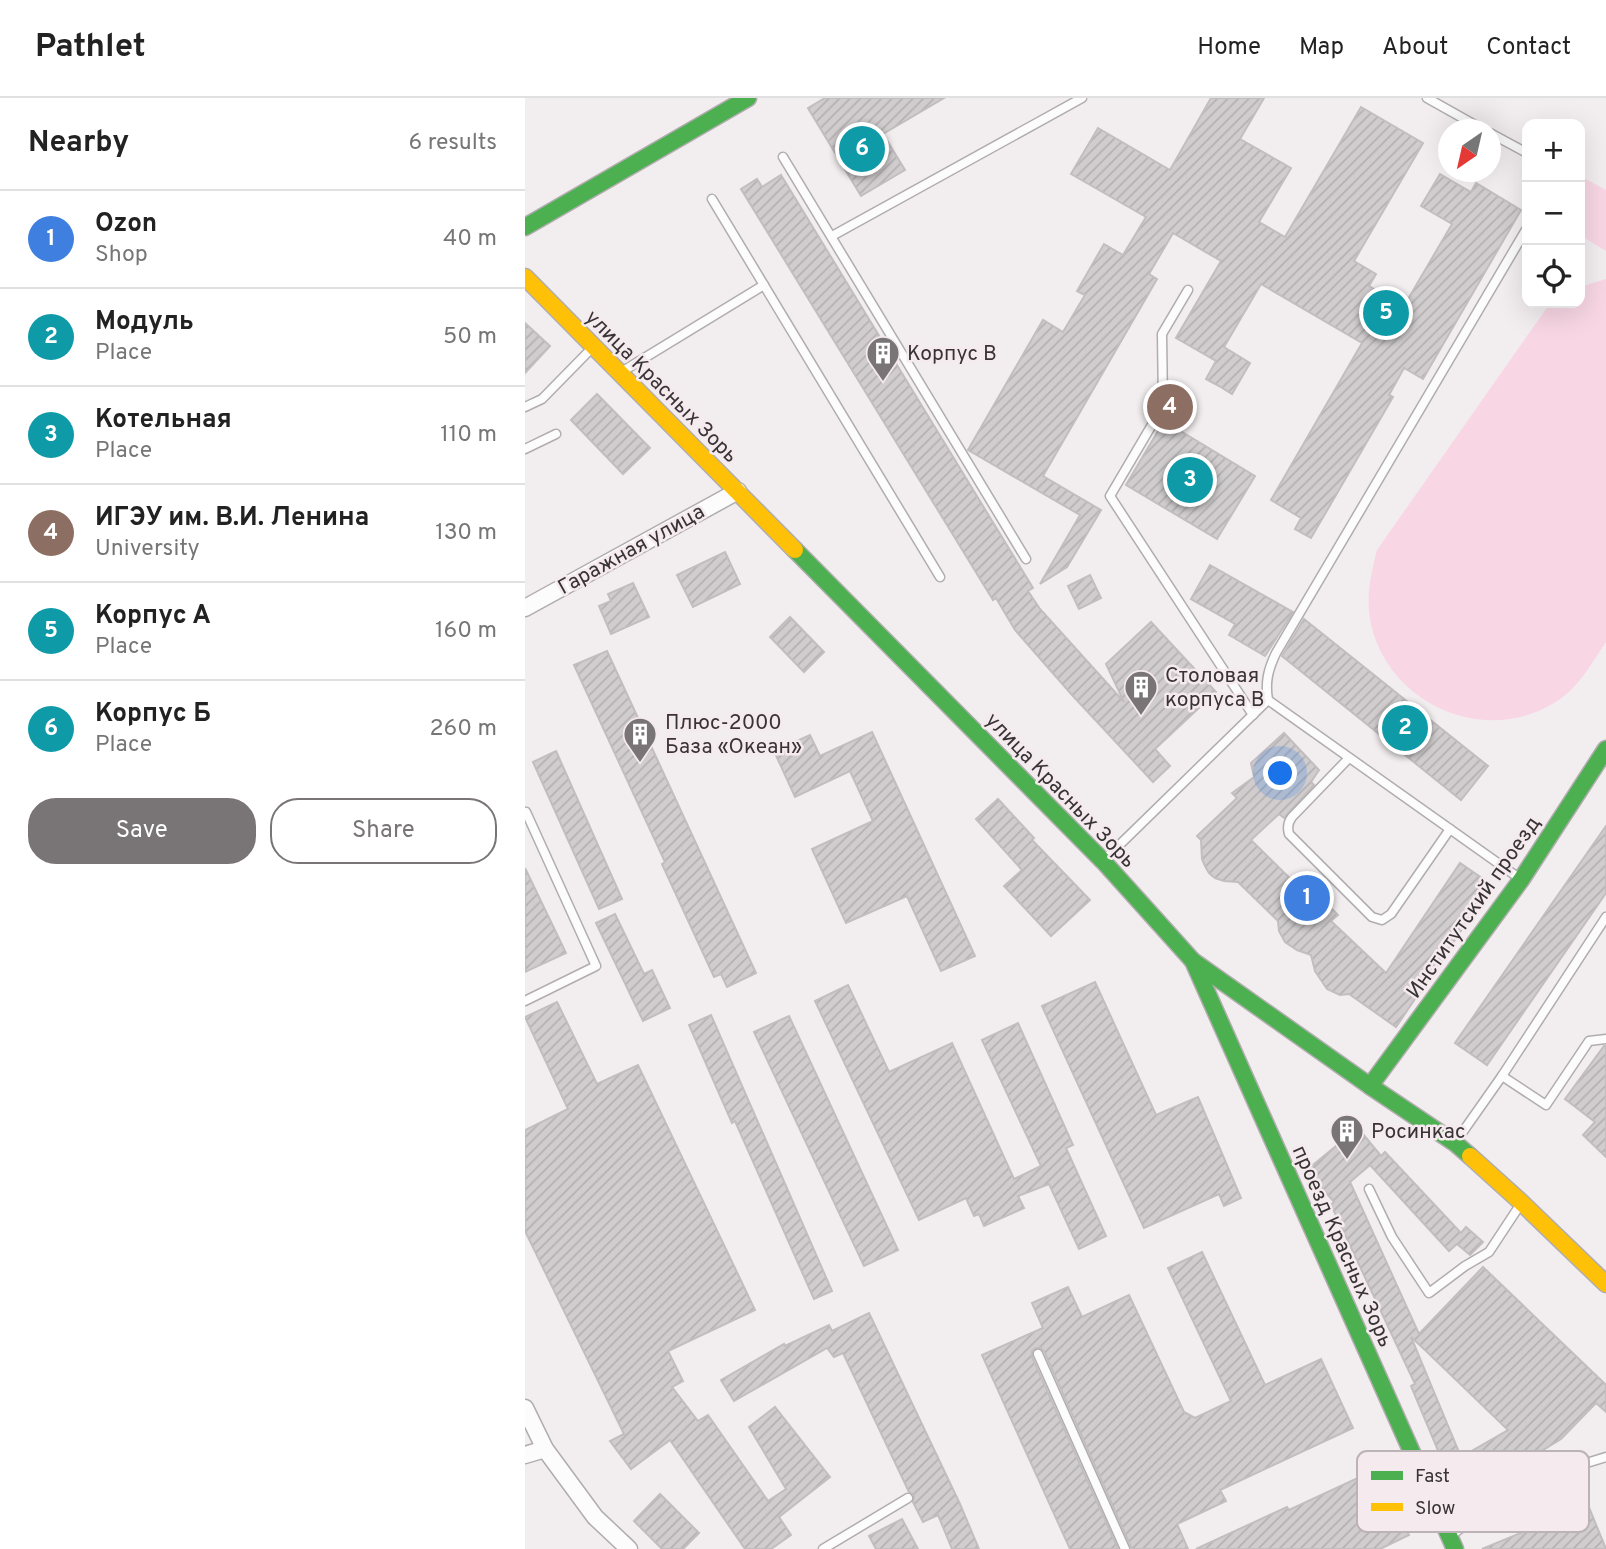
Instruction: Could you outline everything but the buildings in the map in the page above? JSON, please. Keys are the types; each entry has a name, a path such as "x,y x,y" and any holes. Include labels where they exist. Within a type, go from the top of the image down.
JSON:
{"street":[{"path":"525,227 748,98"},
{"name":"улица Красных Зорь","path":"525,277 1103,861 1193,961 1455,1143 1606,1284"},
{"name":"Гаражная улица","path":"525,608 738,491"},
{"name":"Институтский проезд","path":"1370,1086 1521,880 1606,749"},
{"name":"проезд Красных Зорь","path":"1193,961 1411,1451"},
{"path":"525,1408 545,1449 596,1517 629,1549"},
{"path":"525,1455 545,1449"}],"lane":[{"path":"832,236 1082,98"},
{"path":"1427,98 1464,119"},
{"path":"1501,139 1522,150"},
{"path":"783,157 1026,559"},
{"path":"712,199 940,577"},
{"path":"1521,880 1268,700 1265,686 1276,653 1522,236"},
{"path":"620,372 764,285"},
{"path":"1188,290 1162,334 1163,406 1110,496 1253,715"},
{"path":"525,407 542,399 594,346"},
{"path":"525,449 556,434"},
{"path":"1103,861 1268,700"},
{"path":"1349,758 1292,817 1288,830 1372,917 1382,920 1391,914 1450,830"},
{"path":"525,1001 596,966 526,812"},
{"path":"1455,1143 1606,917"},
{"path":"1502,1076 1546,1105 1589,1041 1606,1040"},
{"path":"1369,1189 1392,1237 1429,1293 1489,1252 1521,1203"},
{"path":"1038,1354 1125,1549"},
{"path":"1589,1462 1606,1457"},
{"path":"823,1549 908,1498"}],"shaded area":[{"path":"1585,179 1606,190 1606,251 1585,238"},
{"path":"1606,279 1606,642 1583,676 1570,691 1554,703 1526,715 1497,720 1468,718 1441,709 1416,694 1395,673 1379,648 1370,619 1369,602 1377,550 1546,309 1585,308 1585,285"}],"traffic: fast":[{"path":"525,227 748,98"},
{"path":"795,550 1103,861 1193,961 1470,1156"},
{"path":"1370,1086 1521,880 1606,749"},
{"path":"1193,961 1411,1451"},
{"path":"1447,1532 1455,1549"}],"traffic: slow":[{"path":"525,277 795,550"},
{"path":"1470,1156 1606,1284"}],"place":[{"name":"Корпус Б","path":"862,149"},
{"name":"Корпус А","path":"1386,313"},
{"name":"Корпус В","path":"883,383"},
{"name":"ИГЭУ им. В.И. Ленина","path":"1170,407"},
{"name":"Котельная","path":"1190,480"},
{"name":"Столовая корпуса В","path":"1141,717"},
{"name":"Модуль","path":"1405,728"},
{"name":"Плюс-2000 База «Океан»","path":"640,764"},
{"name":"Ozon","path":"1307,898"},
{"name":"Росинкас","path":"1347,1161"}]}
